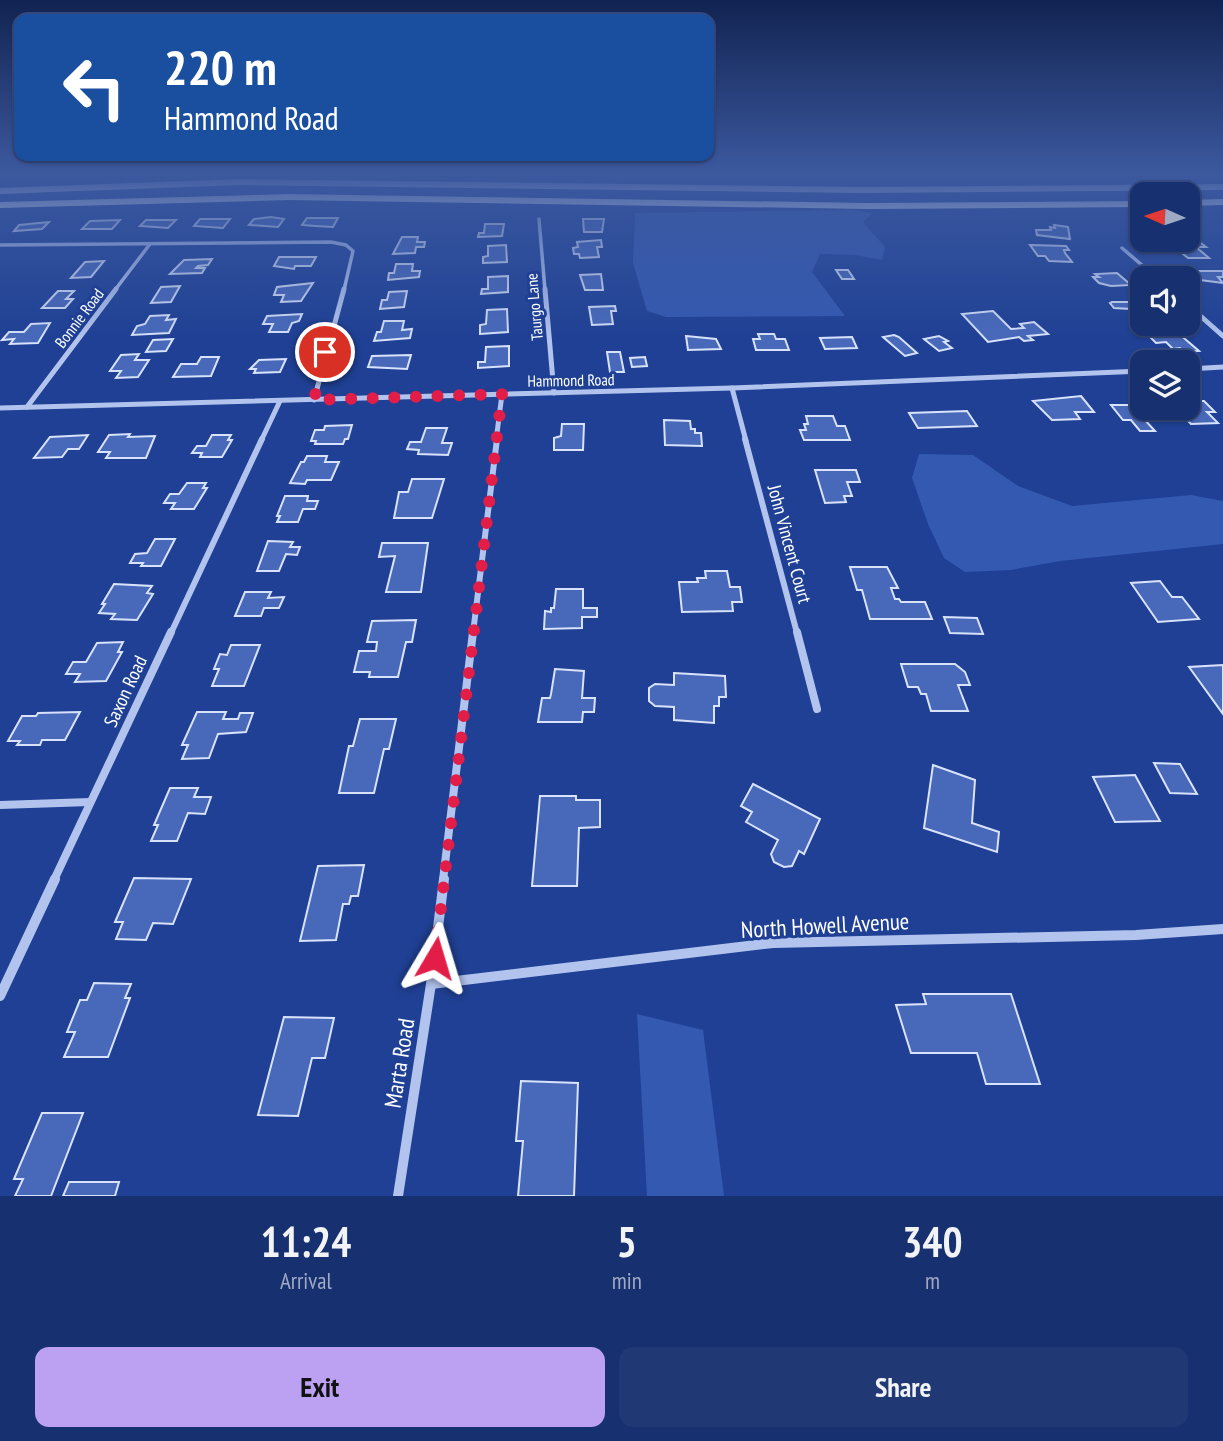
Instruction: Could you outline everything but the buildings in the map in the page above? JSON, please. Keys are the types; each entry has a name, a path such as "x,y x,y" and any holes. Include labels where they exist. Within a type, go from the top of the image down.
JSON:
{"street":[{"name":"Taurgo Lane","path":"540,228 554,393"},
{"path":"0,245 331,242 346,245 353,251 314,400"},
{"name":"Bonnie Road","path":"27,407 150,244"},
{"path":"1122,248 1143,266"},
{"path":"1200,315 1223,335"},
{"path":"1200,368 1223,367"},
{"name":"Hammond Road","path":"0,408 732,388 1130,372"},
{"name":"John Vincent Court","path":"732,388 817,709"},
{"name":"Marta Road","path":"398,1196 431,984 502,394"},
{"name":"Saxon Road","path":"0,996 280,401"},
{"path":"0,805 90,802"},
{"name":"North Howell Avenue","path":"431,984 773,943 1136,934 1223,929"}],"shaded area":[{"path":"634,228 868,228 885,247 882,260 855,255 820,254 812,272 845,316 666,317 647,311 633,263"},
{"path":"919,454 973,455 1018,486 1072,506 1191,495 1223,501 1223,544 1060,561 1011,570 965,572 944,558 928,524 912,478"},
{"path":"637,1014 703,1030 724,1196 647,1196"}],"route":[{"path":"325,352 314,400 502,394 435,958"}]}
